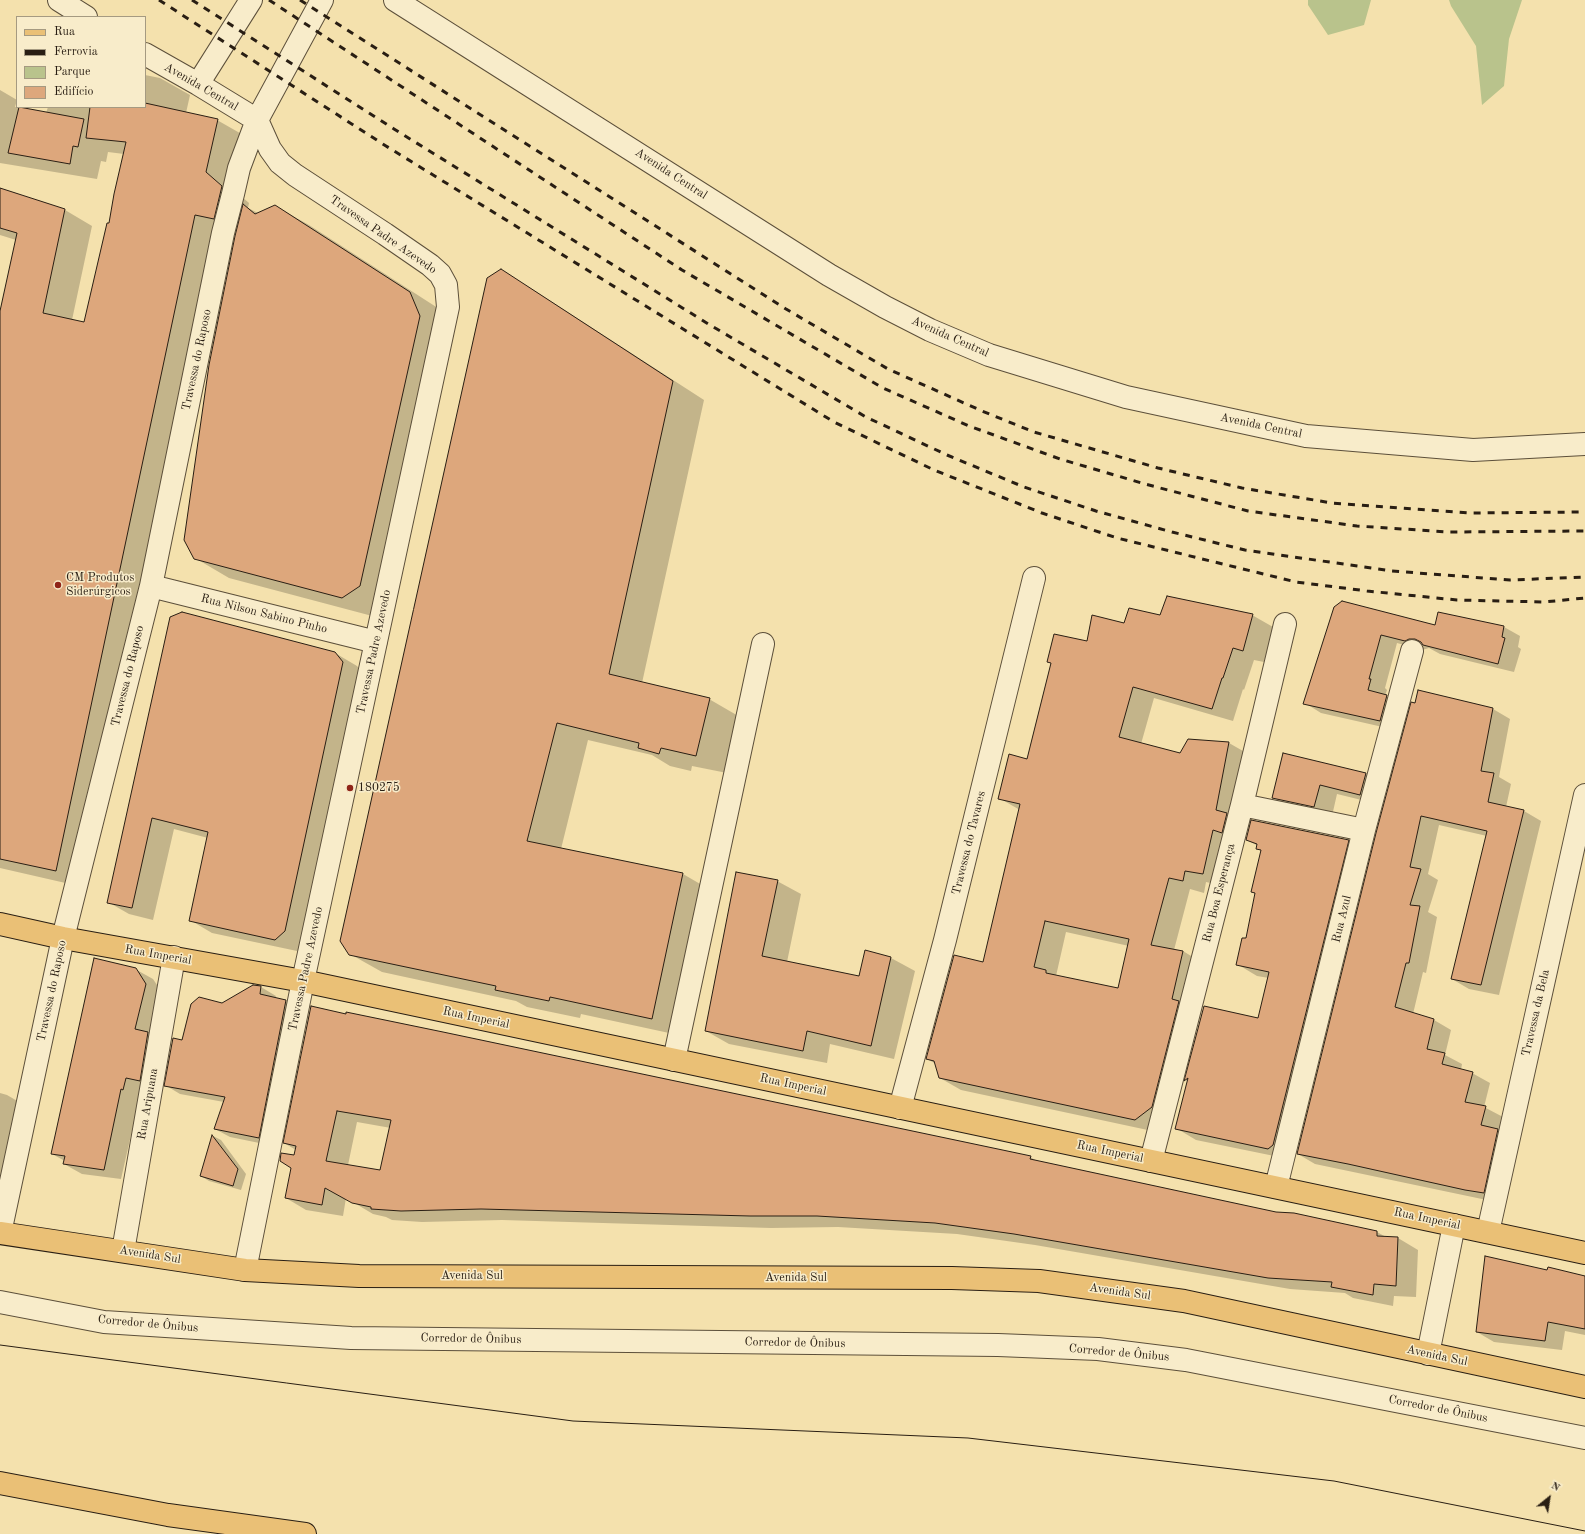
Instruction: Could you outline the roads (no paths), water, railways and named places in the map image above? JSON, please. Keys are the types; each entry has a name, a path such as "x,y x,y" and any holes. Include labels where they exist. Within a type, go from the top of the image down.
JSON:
{"main road":[{"name":"Rua Imperial","path":"0,924 62,938 303,981 1585,1252"},
{"name":"Avenida Sul","path":"0,1233 245,1270 359,1276 952,1278 1039,1281 1184,1301 1585,1387"},
{"path":"0,1483 168,1515 306,1534"}],"street":[{"path":"60,0 84,16"},
{"path":"198,84 252,0"},
{"name":"Travessa do Raposo","path":"0,1233 62,938 151,586 223,233 240,168 257,120 322,0"},
{"name":"Avenida Central","path":"396,0 609,134 828,275 885,307 989,355 1126,397 1306,436 1473,450 1585,444"},
{"name":"Avenida Central","path":"146,55 257,120"},
{"name":"Travessa Padre Azevedo","path":"245,1270 303,981 448,307 446,285 440,274 430,265 285,167 270,148 257,120"},
{"name":"Travessa do Tavares","path":"900,1108 945,940 1034,578"},
{"name":"Rua Nilson Sabino Pinho","path":"151,586 376,642"},
{"name":"Rua Boa Esperança","path":"1151,1161 1242,805 1285,624"},
{"path":"674,1060 763,644"},
{"name":"Rua Azul","path":"1276,1187 1364,830 1412,651"},
{"name":"Travessa da Bela","path":"1488,1232 1585,795"},
{"path":"1242,805 1364,830"},
{"name":"Rua Aripuana","path":"123,1251 174,957"},
{"path":"1428,1354 1454,1225"},
{"name":"Corredor de Ônibus","path":"0,1302 104,1322 351,1338 998,1345 1098,1349 1186,1360 1585,1438"}],"tram line":[{"path":"0,1345 573,1421 968,1438 1334,1481 1585,1531"}],"railway":[{"path":"159,0 386,146 834,422 934,470 1042,513 1117,538 1296,582 1457,600 1544,602 1585,598"},
{"path":"192,0 394,129 710,325 866,417 947,455 1024,487 1096,511 1245,550 1392,571 1510,580 1585,577"},
{"path":"269,0 682,270 883,388 969,426 1060,459 1145,484 1248,511 1357,526 1449,532 1585,531"},
{"path":"300,0 786,309 888,369 982,411 1034,432 1158,468 1242,488 1332,503 1469,513 1585,512"}],"place":[{"name":"CM Produtos Siderúrgicos","path":"58,585"},
{"name":"180275","path":"350,788"}]}
